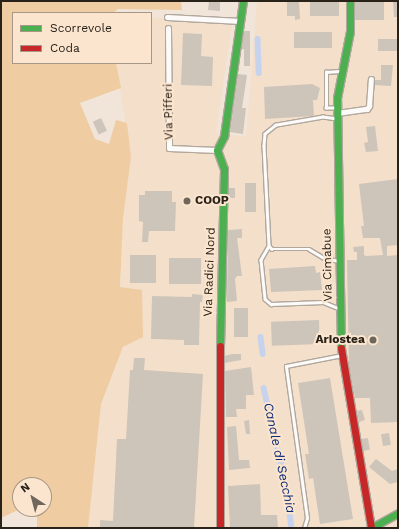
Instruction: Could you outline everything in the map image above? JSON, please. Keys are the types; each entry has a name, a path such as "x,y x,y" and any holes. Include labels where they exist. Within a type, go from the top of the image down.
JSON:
{"street":[{"path":"217,150 224,136 243,1"},
{"name":"Via Cimabue","path":"350,1 350,31 342,71 337,113 342,355 371,528 398,513"},
{"path":"167,17 240,21"},
{"name":"Via Pifferi","path":"168,28 169,148 217,150"},
{"path":"337,113 367,109 371,79"},
{"name":"Via Radici Nord","path":"217,150 224,169 218,414 220,528"}],"lane":[{"path":"337,113 326,108 326,72 342,71"},
{"path":"337,113 323,117 280,124 269,128 265,134 269,246 261,260 266,299 271,304 323,302 340,310"},
{"path":"269,246 272,249 309,249 324,258 339,261"},
{"path":"304,528 307,518 286,366 342,355"}],"shaded area":[{"path":"1,1 181,1 182,10 118,9 114,12 12,12 12,64 116,64 121,88 80,103 95,139 109,144 116,120 127,123 131,157 123,218 120,287 142,290 143,337 123,347 101,404 88,528 37,528 37,517 52,517 52,477 12,477 12,513 1,518"},
{"path":"257,1 398,1 398,528 88,528 101,404 124,347 120,288 123,218 131,157 116,64 152,64 152,17 232,25 216,133 246,137"}],"building":[{"path":"209,1 220,1 220,11 208,10"},
{"path":"287,1 299,1 300,19 295,20 295,16 287,16"},
{"path":"310,1 339,1 339,16 310,16"},
{"path":"355,1 384,1 384,20 355,20"},
{"path":"393,1 398,1 398,17 394,17"},
{"path":"244,31 250,31 250,66 244,66 244,49 241,49"},
{"path":"294,32 332,32 332,48 294,48"},
{"path":"183,33 202,34 201,56 213,57 212,86 181,85"},
{"path":"378,39 398,39 398,51 378,51"},
{"path":"381,65 393,65 391,86 375,85 375,80 381,80"},
{"path":"238,74 247,75 242,108 246,108 243,134 230,132"},
{"path":"312,84 320,88 317,100 313,100 314,116 265,119 264,87"},
{"path":"101,118 107,131 99,134 93,122"},
{"path":"375,126 378,151 366,152 364,143 368,142 366,127"},
{"name":"Ariostea","path":"398,179 398,245 387,246 387,256 398,255 398,422 371,423 370,398 355,398 349,366 347,260 357,260 357,252 354,252 353,247 364,246 364,255 366,256 383,255 380,238 363,238 361,226 364,226 359,184"},
{"path":"245,183 256,183 256,212 245,212"},
{"path":"229,188 235,188 235,198 228,198"},
{"path":"145,191 172,191 172,202 176,202 175,231 149,231 148,242 142,242 143,222 139,221 139,195 145,195"},
{"path":"242,229 242,238 237,238 242,276 237,276 235,279 237,301 227,302 228,230"},
{"path":"130,255 156,255 156,283 130,283"},
{"path":"169,258 201,258 201,284 169,284"},
{"path":"315,266 316,273 320,272 322,290 271,292 269,269"},
{"path":"192,294 203,295 202,302 200,302 199,345 184,345 184,340 151,339 152,296 192,297"},
{"path":"234,308 248,308 248,337 234,337"},
{"path":"319,320 320,344 272,346 271,322"},
{"path":"241,354 241,360 224,363 224,356"},
{"path":"134,358 145,358 144,370 203,374 194,528 100,528 100,520 113,521 117,439 126,439 130,370 133,370"},
{"path":"251,367 254,395 246,395 246,409 236,409 237,417 226,417 225,371"},
{"path":"330,378 353,519 320,524 313,478 309,479 305,454 309,454 298,383"},
{"path":"362,410 365,420 359,422 357,411"},
{"path":"249,420 250,434 246,434 244,421"},
{"path":"236,426 239,460 249,460 250,468 229,470 227,427"},
{"path":"389,433 391,445 383,446 381,434"},
{"path":"368,438 370,450 363,451 361,439"},
{"path":"376,459 392,471 398,469 398,482 390,484 369,467"},
{"path":"260,484 261,515 277,515 278,528 230,528 228,486"}],"waterway":[{"name":"Canale di Secchia","path":"258,39 259,73"},
{"name":"Canale di Secchia","path":"261,337 263,354"},
{"name":"Canale di Secchia","path":"264,388 286,485 292,528"}],"traffic: fast":[{"path":"220,346 224,169 217,150 224,136 243,1"},
{"path":"341,348 337,98 350,31 350,1"},
{"path":"371,528 398,513"}],"traffic: jam":[{"path":"220,346 220,528"},
{"path":"341,348 371,528"}],"place":[{"name":"COOP","path":"187,201"},
{"name":"Ariostea","path":"373,340"}]}
